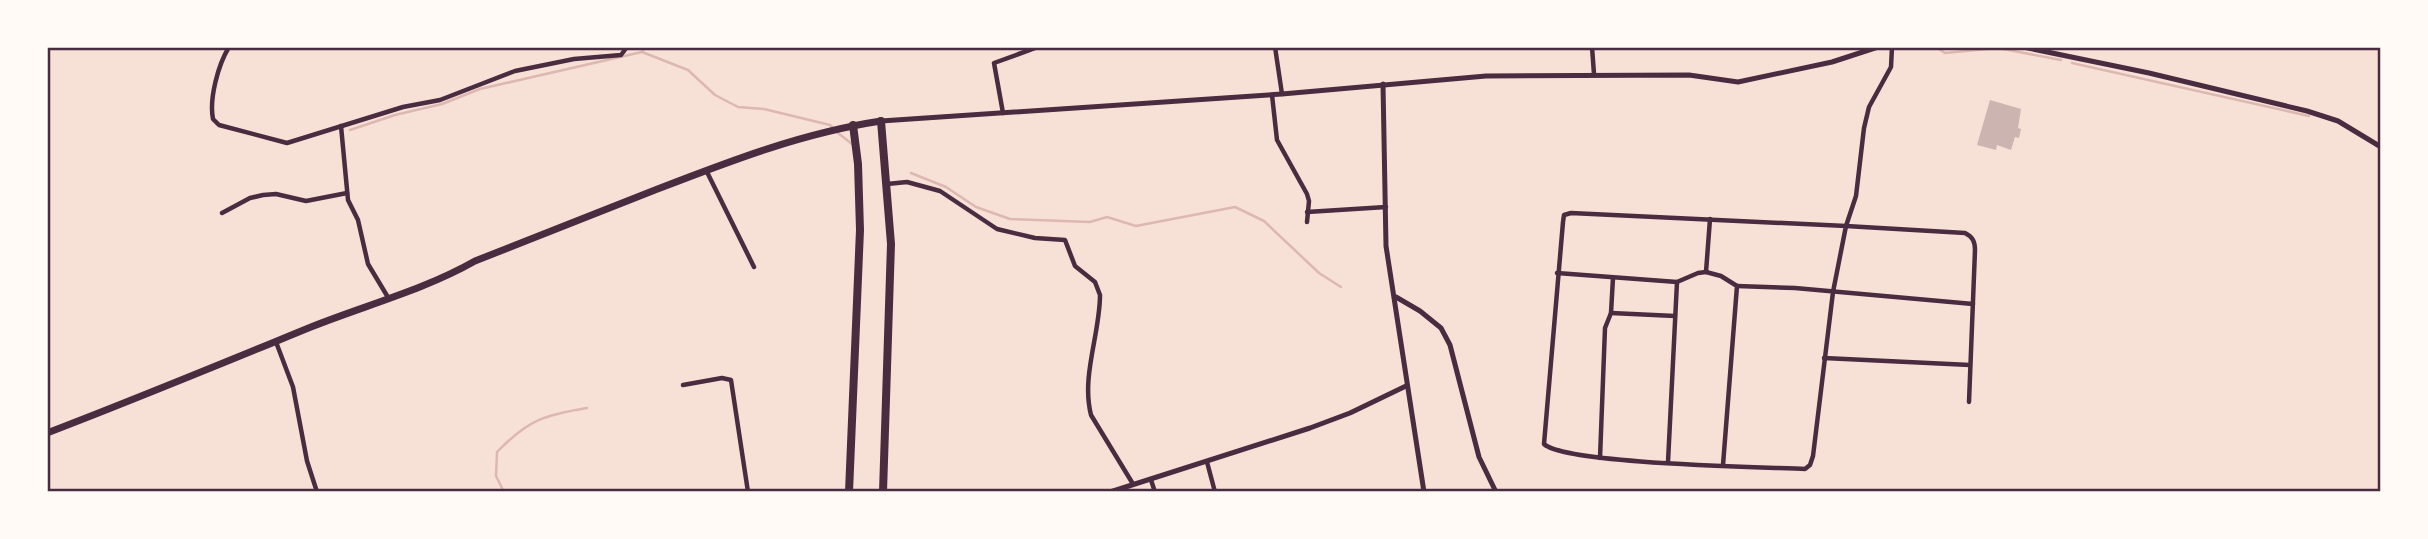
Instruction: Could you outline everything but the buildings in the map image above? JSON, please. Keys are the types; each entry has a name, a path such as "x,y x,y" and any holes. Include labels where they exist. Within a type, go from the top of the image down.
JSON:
{"highway":[{"path":"881,121 891,244 883,492"},
{"path":"849,492 860,230 859,164 853,125"}],"main road":[{"path":"47,433 390,300 454,273 475,261 706,169 755,151 841,127 881,121"}],"street":[{"path":"229,47 212,103 212,115 216,123 287,143 403,107 429,103 537,65 625,51"},
{"path":"1003,113 994,63 1038,47"},
{"path":"1275,47 1282,94"},
{"path":"1592,47 1594,74"},
{"path":"881,121 1282,94 1486,76 1689,75 1738,82 1832,62 1878,47"},
{"path":"1892,47 1891,67 1870,107 1864,128 1856,196 1846,226 1833,292 1810,465 1805,469 1600,458 1558,450 1544,444 1557,273 1564,215 1571,213 1710,219 1846,226 1965,233 1975,242 1969,402"},
{"path":"2023,47 2149,73 2300,109 2338,121 2381,147"},
{"path":"1383,84 1386,246 1424,492"},
{"path":"1272,94 1277,140 1309,201 1307,222"},
{"path":"341,126 346,193 358,220 368,264 390,300"},
{"path":"706,169 754,267"},
{"path":"887,184 907,182 940,191 997,229 1035,238 1065,240 1075,266 1095,282 1100,295 1089,384 1088,402 1091,415 1133,484"},
{"path":"222,213 250,198 263,195 276,194 306,201 346,193"},
{"path":"1307,212 1386,206"},
{"path":"1706,272 1710,219"},
{"path":"1557,273 1677,282 1706,272 1716,274 1737,286 1973,304"},
{"path":"1600,458 1605,328 1611,313 1613,278"},
{"path":"1668,462 1677,282"},
{"path":"1723,465 1737,286"},
{"path":"1396,297 1441,328 1450,345 1479,457 1496,492"},
{"path":"1611,313 1675,316"},
{"path":"276,342 293,387 307,461 317,492"},
{"path":"1824,358 1970,365"},
{"path":"683,385 731,380 748,492"},
{"path":"1110,492 1310,428 1350,413 1406,386"},
{"path":"1207,462 1215,492"},
{"path":"1152,480 1154,492"}],"waterway":[{"path":"350,130 395,115 442,104 480,89 642,52 644,47"},
{"path":"1936,47 1945,53 1998,48 2061,60"},
{"path":"642,52 688,70 715,95 738,107 764,109 833,128"},
{"path":"2072,63 2309,116"},
{"path":"838,133 852,144"},
{"path":"911,173 946,187 976,207 1010,219 1090,222 1107,217 1136,226 1235,207 1264,221 1319,273 1341,287"},
{"path":"504,492 496,476 497,452 518,433 538,421 559,413 587,408"}]}
